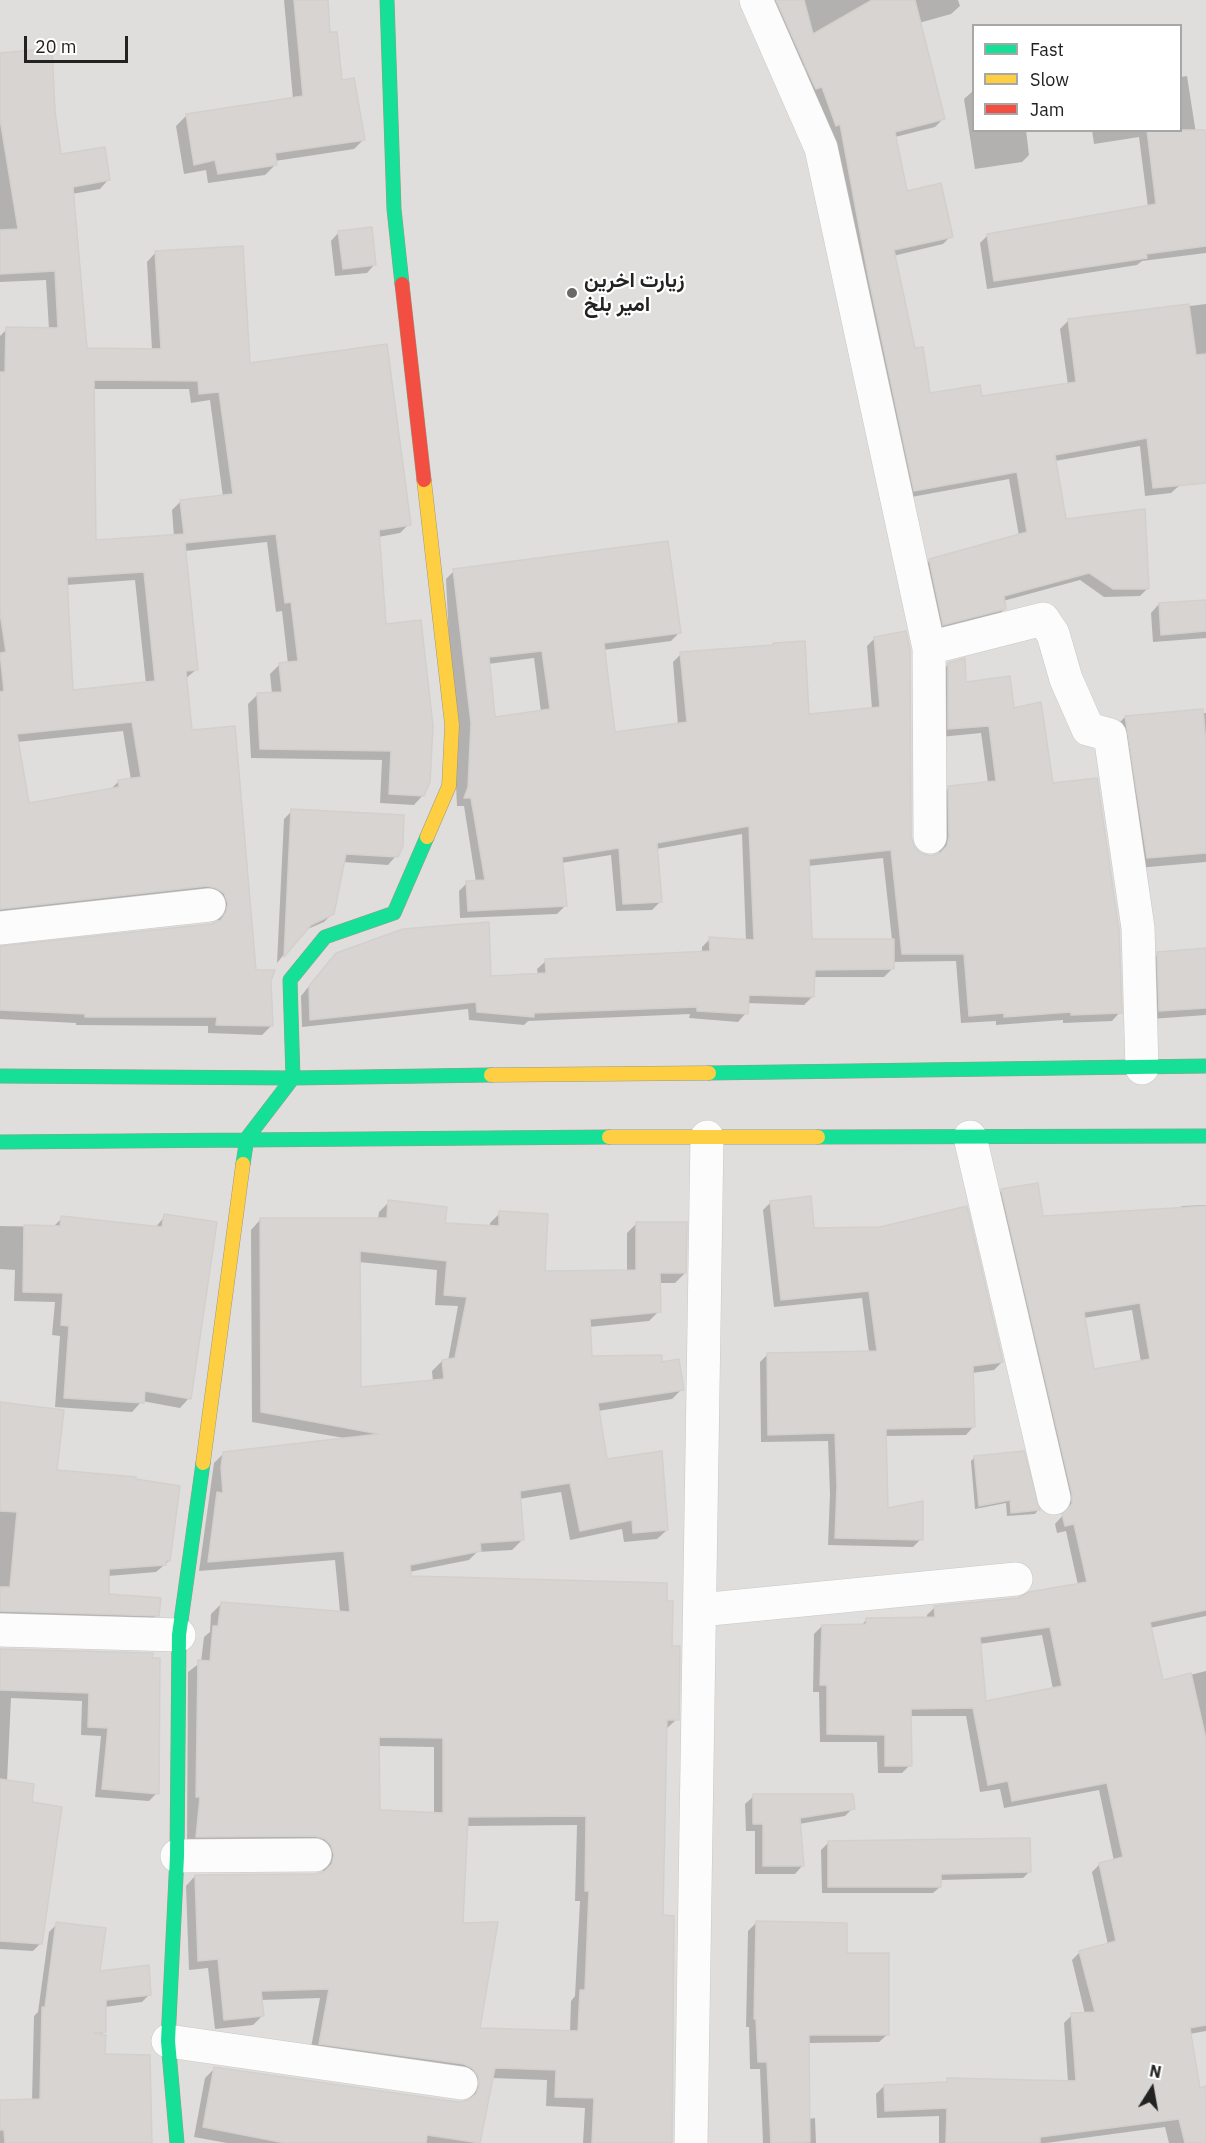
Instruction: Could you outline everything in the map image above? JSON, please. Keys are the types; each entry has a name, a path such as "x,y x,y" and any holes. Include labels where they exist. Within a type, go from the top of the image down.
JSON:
{"main road":[{"path":"177,2143 168,2041 177,1856 179,1635 247,1138 293,1078 290,980 325,936 394,913 448,786 452,725 394,209 387,0"},
{"path":"0,1076 293,1078 1206,1066"},
{"path":"0,1142 247,1138 1206,1136"}],"street":[{"path":"756,0 820,148 929,648 930,837"},
{"path":"929,648 1043,619 1053,634 1066,680 1088,729 1110,735 1138,928 1142,1068"},
{"path":"0,928 209,905"},
{"path":"691,2143 707,1137"},
{"path":"970,1137 1054,1498"},
{"path":"700,1610 1016,1579"},
{"path":"0,1630 179,1635"},
{"path":"177,1856 315,1855"},
{"path":"168,2041 461,2083"}],"shaded area":[{"path":"0,0 1206,0 1206,2143 0,2143"}],"building":[{"path":"294,0 328,0 330,32 337,32 342,80 354,78 365,140 275,153 277,165 218,174 215,160 194,165 186,114 303,96"},
{"path":"776,0 804,0 813,34 872,0 915,0 945,119 895,132 907,191 941,183 953,237 894,250 915,348 923,347 930,393 980,385 982,396 1076,382 1068,319 1189,304 1196,355 1206,354 1206,483 1153,488 1147,438 1055,455 1066,519 1145,509 1149,589 1113,589 1089,573 1004,596 1006,609 943,625 929,559 1027,532 1017,472 914,491 868,275 840,124 836,126 822,87 816,89"},
{"path":"52,48 55,111 61,154 105,147 110,180 73,187 87,348 161,349 155,251 243,246 250,363 387,344 411,525 379,530 386,624 421,620 433,726 430,782 424,796 389,794 391,751 260,749 257,693 282,692 279,663 298,661 291,602 285,603 276,534 185,543 198,670 186,671 192,730 235,726 256,970 275,970 271,981 273,1026 216,1025 217,1017 85,1017 85,1014 0,1010 0,946 211,924 221,920 228,904 224,893 207,886 0,909 0,692 4,691 0,653 6,652 0,613 0,372 5,372 6,327 58,328 55,271 0,274 0,230 18,229 0,119 0,53","holes":["94,380 198,381 199,394 219,392 233,494 180,500 184,534 96,540","144,572 155,681 73,690 67,577","132,722 141,777 118,780 119,787 29,803 17,734"]},
{"path":"1206,130 1206,246 1146,254 1147,258 994,281 987,234 1156,204 1147,132"},
{"path":"372,227 376,265 343,269 338,231"},
{"path":"668,541 681,633 604,643 615,732 687,722 680,652 773,645 773,643 805,641 809,714 880,707 874,637 906,631 910,650 911,837 920,853 931,856 940,853 947,846 949,837 948,786 996,781 989,726 948,729 948,663 965,658 966,682 1010,676 1014,708 1041,702 1053,783 1097,778 1119,930 1122,1013 1071,1015 1071,1012 1004,1017 1004,1013 969,1016 964,954 902,954 891,850 809,859 812,939 894,939 894,969 815,970 814,997 749,995 748,1014 697,1011 697,1007 534,1013 534,1017 477,1012 476,1002 310,1020 309,986 336,953 403,929 489,922 491,976 546,973 545,959 710,951 709,937 754,940 749,826 657,843 662,902 623,904 619,848 562,857 567,906 468,911 466,881 485,880 471,798 464,798 468,787 471,723 453,569","holes":["542,651 550,709 495,717 489,657"]},
{"path":"1206,600 1206,631 1161,635 1159,603"},
{"path":"1203,709 1206,743 1206,853 1147,858 1125,716"},
{"path":"291,809 404,815 403,846 398,857 346,854 334,914 311,925 284,957"},
{"path":"1206,948 1206,1008 1159,1011 1157,952"},
{"path":"1038,1183 1043,1216 1206,1206 1206,1610 1150,1622 1163,1680 1191,1673 1206,1739 1206,2025 1190,2028 1200,2088 1206,2086 1206,2143 1185,2143 1179,2119 1040,2137 1040,2143 946,2143 947,2108 885,2111 884,2085 947,2082 947,2078 1076,2081 1071,2013 1095,2012 1079,1951 1116,1941 1099,1863 1123,1857 1107,1783 1012,1801 1008,1781 988,1785 973,1708 911,1709 912,1766 885,1766 885,1735 827,1734 827,1685 820,1685 822,1625 866,1624 866,1618 935,1617 934,1606 1018,1598 1029,1592 1087,1582 1074,1524 1065,1526 1062,1514 1072,1504 1072,1494 1001,1189","holes":["1140,1303 1150,1359 1094,1369 1084,1312","1050,1627 1062,1686 986,1701 980,1637"]},
{"path":"811,1196 814,1228 880,1227 967,1206 1003,1362 973,1366 975,1427 886,1429 888,1508 923,1501 923,1540 835,1538 837,1486 835,1433 768,1435 767,1353 877,1351 869,1291 781,1300 770,1201"},
{"path":"388,1200 447,1207 445,1223 499,1226 499,1211 548,1214 545,1271 636,1270 636,1222 687,1222 686,1273 660,1273 661,1312 590,1319 592,1356 662,1355 662,1362 679,1359 684,1390 598,1403 607,1459 662,1451 668,1530 633,1533 632,1520 580,1531 570,1483 520,1491 524,1540 480,1543 481,1551 410,1565 411,1576 667,1583 667,1601 673,1601 672,1646 680,1646 679,1720 667,1720 663,1915 674,1916 672,2143 592,2143 594,2098 555,2097 556,2070 495,2068 480,2143 427,2135 426,2143 285,2143 203,2127 214,2067 458,2102 468,2100 476,2094 479,2086 478,2076 472,2068 464,2064 319,2044 329,1989 261,1991 264,2016 224,2020 218,1959 198,1961 195,1875 315,1874 325,1871 332,1864 334,1855 331,1845 325,1839 315,1836 196,1837 200,1797 196,1797 198,1660 210,1661 213,1626 218,1626 221,1602 350,1612 344,1551 208,1562 217,1492 223,1493 221,1468 223,1452 379,1434 261,1412 260,1218 387,1218","holes":["360,1251 447,1261 444,1295 467,1297 455,1358 442,1360 444,1379 361,1387","379,1737 443,1738 443,1813 380,1810","586,1816 585,1891 589,1891 585,1990 580,1990 578,2031 480,2028 498,1922 463,1923 468,1817"]},
{"path":"164,1214 217,1222 191,1399 145,1391 144,1403 64,1398 69,1326 61,1325 63,1293 23,1292 24,1225 60,1226 61,1216 162,1227"},
{"path":"0,1402 64,1410 57,1470 136,1477 136,1479 180,1486 170,1561 166,1561 166,1565 109,1569 109,1594 161,1598 159,1616 0,1611 0,1587 10,1587 17,1512 0,1511"},
{"path":"1024,1451 1040,1510 1011,1513 1010,1500 979,1506 974,1456"},
{"path":"0,1649 153,1653 152,1658 160,1658 159,1794 102,1789 108,1728 88,1727 89,1693 0,1690"},
{"path":"0,1779 34,1784 32,1802 62,1807 42,1944 0,1941"},
{"path":"753,1794 853,1794 855,1809 800,1818 804,1866 763,1866 763,1824 753,1824"},
{"path":"1030,1838 1031,1872 941,1874 941,1887 828,1887 828,1841"},
{"path":"756,1921 847,1923 847,1953 889,1953 889,2035 809,2035 810,2142 771,2143 767,2062 758,2062 756,2019 754,2019"},
{"path":"56,1922 106,1928 100,1971 149,1965 151,1995 106,2000 106,2032 94,2033 106,2035 105,2054 150,2055 152,2143 5,2143 4,2130 0,2130 0,2100 40,2099 42,2007 45,2007"}],"traffic: fast":[{"path":"387,0 394,209 402,284"},
{"path":"243,1164 247,1138 293,1078 290,980 325,937 394,913 427,837"},
{"path":"709,1073 1206,1066"},
{"path":"0,1076 293,1078 491,1075"},
{"path":"818,1137 1206,1136"},
{"path":"0,1142 609,1137"},
{"path":"177,2143 168,2041 177,1856 179,1635 203,1463"}],"traffic: slow":[{"path":"424,480 452,725 449,786 427,837"},
{"path":"491,1075 709,1073"},
{"path":"609,1137 818,1137"},
{"path":"203,1463 243,1164"}],"traffic: jam":[{"path":"402,284 424,480"}],"place":[{"name":"زیارت اخرین امیر بلخ","path":"572,293"}]}
